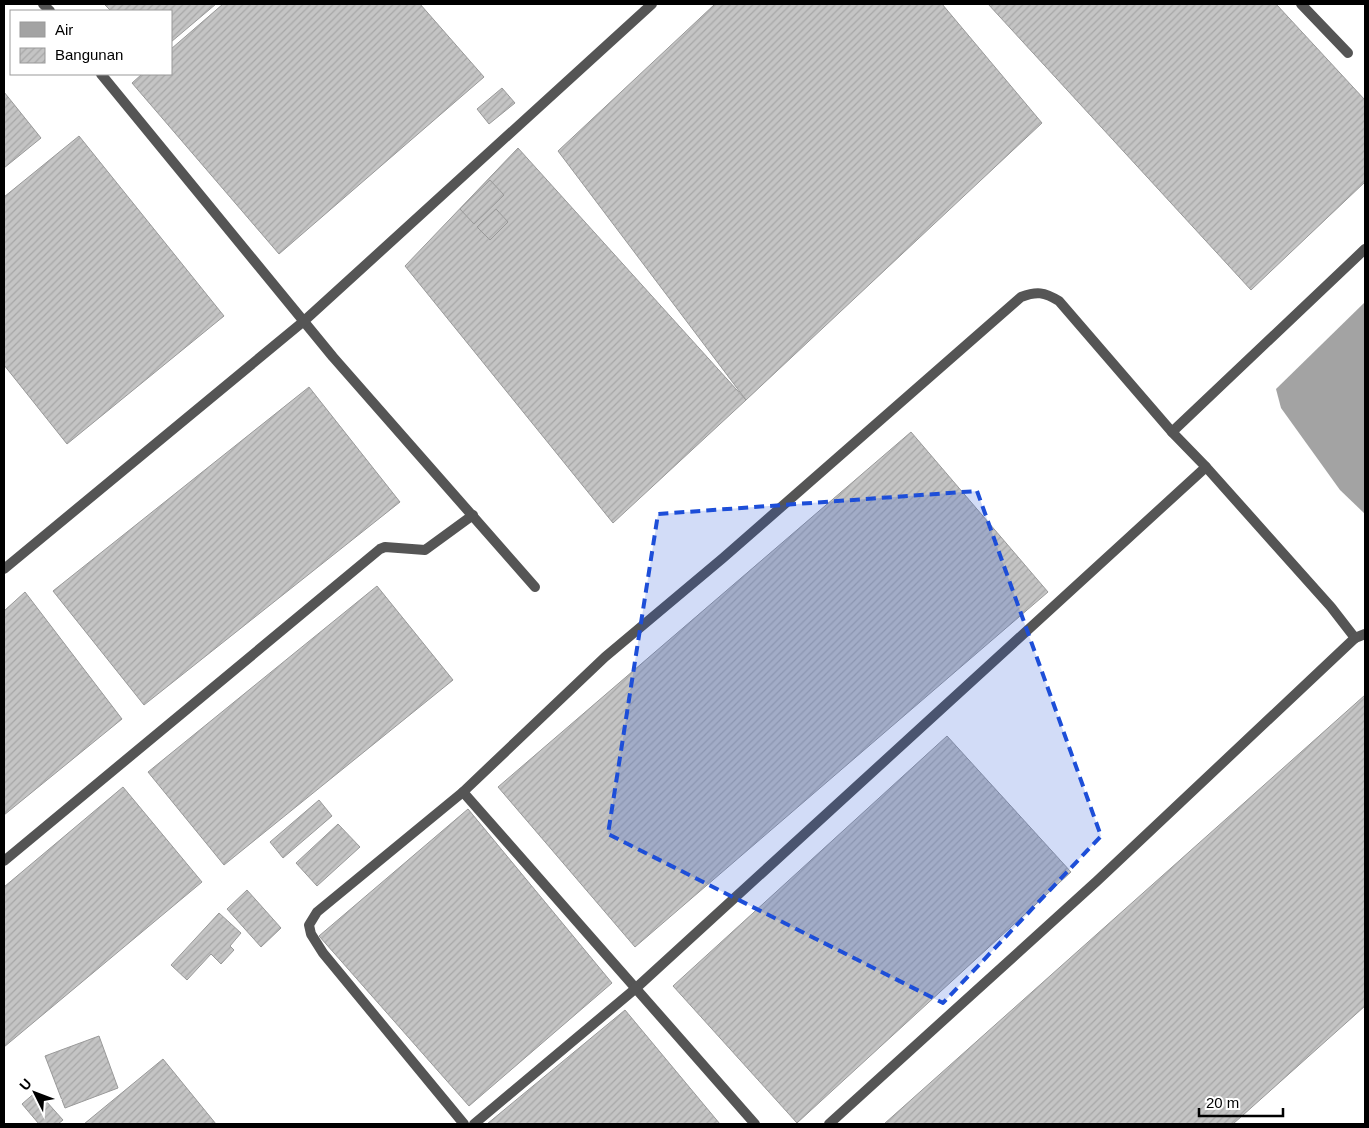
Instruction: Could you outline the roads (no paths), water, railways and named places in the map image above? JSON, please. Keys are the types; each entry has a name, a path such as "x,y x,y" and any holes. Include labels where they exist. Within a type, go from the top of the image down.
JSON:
{"lane":[{"path":"4,568 304,321 652,4"},
{"path":"1301,4 1348,53"},
{"path":"102,75 333,357 535,588"},
{"path":"1172,432 1365,249"},
{"path":"464,1124 324,953 311,934 309,926 317,912 463,792 605,657 745,539 1021,297 1036,292 1046,294 1059,301 1172,432 1206,466 1331,607 1355,638"},
{"path":"474,1124 635,989 1206,466"},
{"path":"4,861 380,549 385,547 425,550 473,515"},
{"path":"829,1124 1097,881 1355,638 1365,634"},
{"path":"463,792 755,1124"}],"water":[{"path":"1365,302 1365,514 1340,490 1281,408 1276,389"}]}
